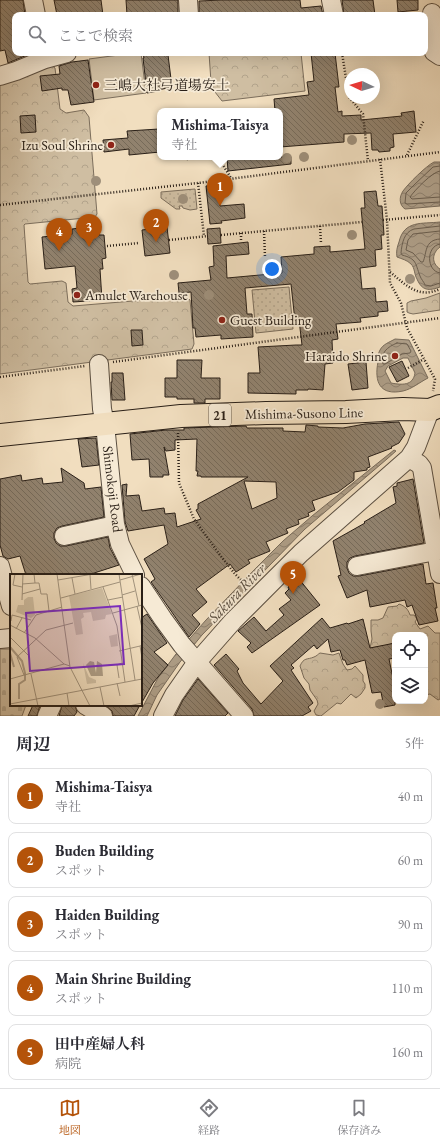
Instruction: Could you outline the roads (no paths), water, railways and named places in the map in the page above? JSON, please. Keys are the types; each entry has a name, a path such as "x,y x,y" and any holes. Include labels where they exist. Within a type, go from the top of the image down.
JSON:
{"main road":[{"name":"Mishima-Susono Line","path":"0,434 178,417 435,408"}],"street":[{"path":"33,0 35,12"},
{"path":"188,0 189,12"},
{"path":"331,0 333,12"},
{"path":"431,13 434,52 440,56"},
{"path":"0,76 16,71 44,56"},
{"name":"Shimokoji Road","path":"99,364 102,409 105,424 115,525 120,544 135,574"},
{"path":"163,716 174,696 189,653 233,622 301,553 409,458 435,408"},
{"path":"409,458 419,464 422,468 436,524 436,551 440,574"},
{"path":"64,536 115,525"},
{"path":"356,566 436,551"},
{"path":"0,566 10,602"},
{"path":"142,588 163,619 189,653 244,716"},
{"path":"0,639 10,638"},
{"path":"47,716 52,706"},
{"path":"87,706 103,716"}],"water":[{"path":"434,162 440,162 440,206 405,209 400,201 403,191 417,175"},
{"path":"440,222 440,247 435,252 434,261 440,269 440,287 426,289 419,283 411,264 397,257 397,248 401,235 409,227 420,223"},
{"path":"395,339 409,340 428,378 410,389 395,392 384,389 380,386 377,376 377,369 379,351","holes":["403,358 408,358 415,373 412,380 406,384 391,383 385,371 388,366"]},
{"name":"Sakura River","path":"394,450 396,451 305,529 202,635 180,662 157,695 147,716 138,716 158,678 176,654 256,568 283,541 312,516"}],"place":[{"name":"三嶋大社弓道場安土","path":"96,85"},
{"name":"Izu Soul Shrine","path":"111,145"},
{"name":"Mishima-Taisya","path":"220,206"},
{"name":"Buden Building","path":"156,242"},
{"name":"Haiden Building","path":"89,247"},
{"name":"Main Shrine Building","path":"59,251"},
{"name":"Amulet Warehouse","path":"77,295"},
{"name":"Guest Building","path":"222,320"},
{"name":"Haraido Shrine","path":"395,356"},
{"name":"田中産婦人科","path":"293,594"}]}
